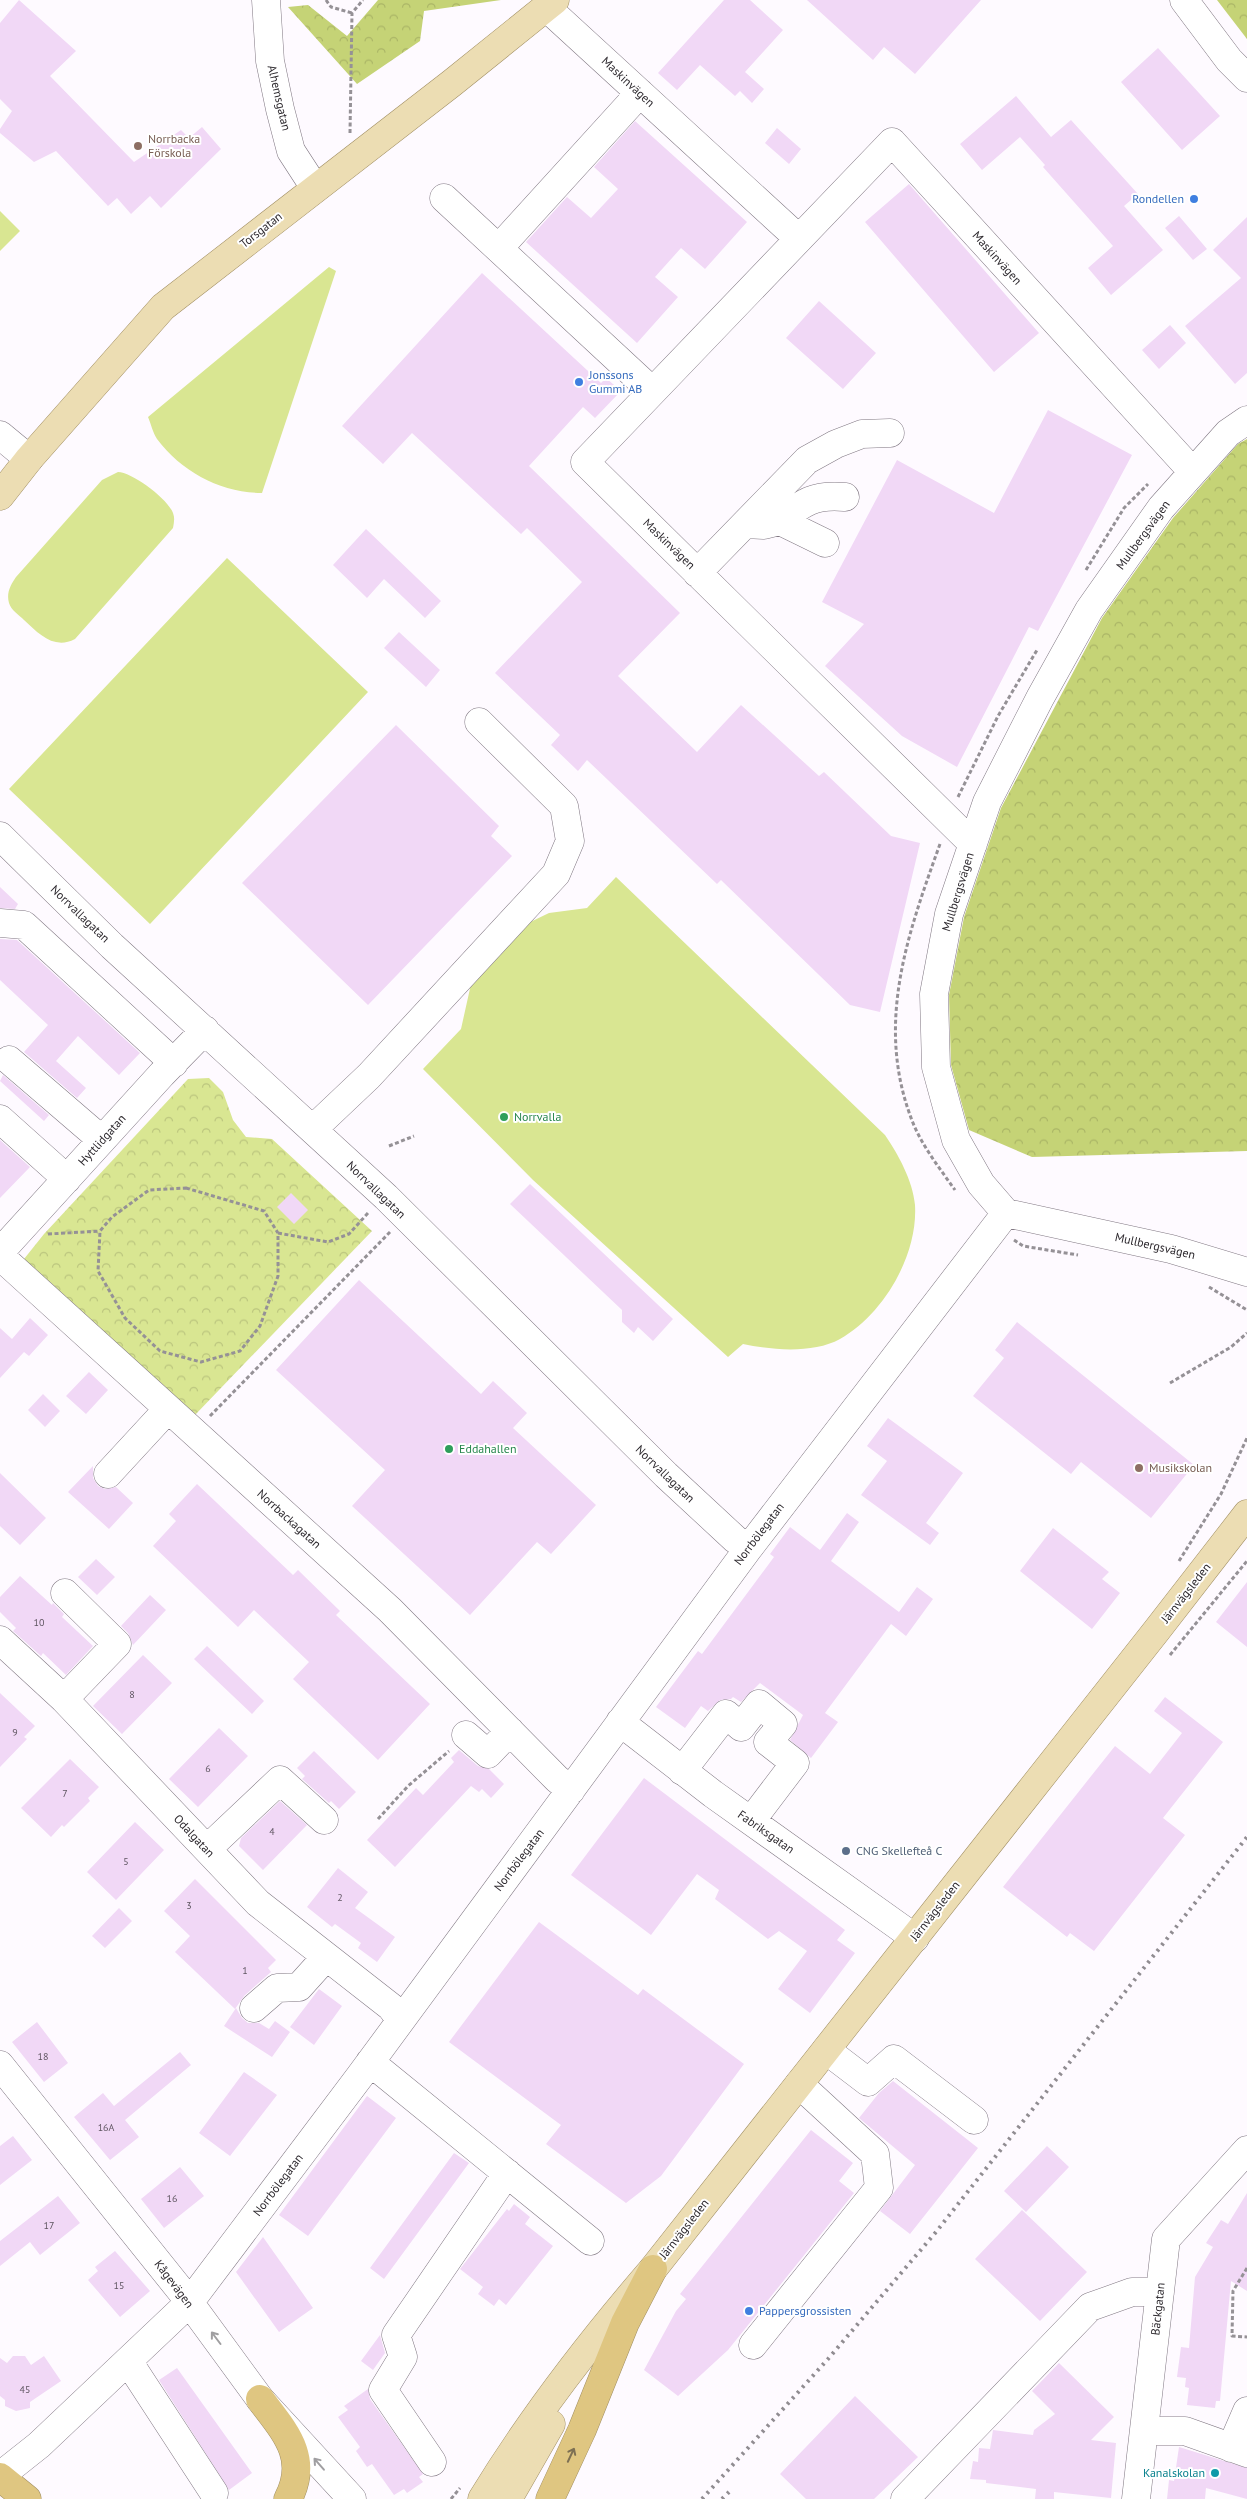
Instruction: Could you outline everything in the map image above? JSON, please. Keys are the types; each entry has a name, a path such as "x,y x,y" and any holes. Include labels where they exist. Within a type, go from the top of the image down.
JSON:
{"highway":[{"path":"550,2499 582,2430 625,2323 652,2269"},
{"path":"260,2399 288,2436 294,2449 296,2466 294,2483 288,2499"},
{"path":"0,2476 27,2499"}],"main road":[{"name":"Torsgatan","path":"0,496 29,459 162,307 551,4"},
{"name":"Järnvägsleden","path":"495,2492 620,2307 915,1938 1247,1514"}],"street":[{"name":"Alhemsgatan","path":"266,0 270,61 280,109 292,150 315,188"},
{"path":"1184,0 1229,60 1247,78"},
{"name":"Maskinvägen","path":"551,4 640,93 798,238"},
{"path":"499,248 640,93"},
{"name":"Maskinvägen","path":"973,844 585,462 892,142 1193,472"},
{"path":"444,198 652,391"},
{"name":"Mullbergsvägen","path":"1247,420 1228,433 1161,508 1089,610 987,802 949,914 934,994 936,1067 956,1140 981,1184 1006,1213 1171,1249 1247,1272"},
{"path":"698,573 807,460 836,444 862,434 890,433"},
{"path":"0,435 29,459"},
{"path":"745,524 764,525 780,521 800,504 825,495 845,497"},
{"path":"780,521 825,544"},
{"path":"313,1129 369,1076 556,874 570,841 564,806 479,722"},
{"name":"Norrvallagatan","path":"0,836 112,946 313,1129 392,1204 666,1475 735,1539 748,1548"},
{"path":"0,924 24,925 174,1063"},
{"name":"Hyttlidgatan","path":"5,1248 102,1140 205,1030"},
{"path":"9,1060 102,1140"},
{"path":"0,1119 67,1179"},
{"name":"Norrbölegatan","path":"0,2476 39,2445 189,2304 370,2062 748,1548 1006,1213"},
{"name":"Norrbackagatan","path":"5,1248 168,1409 390,1610 571,1790"},
{"path":"108,1474 168,1409"},
{"path":"64,1699 117,1644 66,1593"},
{"name":"Odalgatan","path":"0,1640 64,1699 258,1903 390,2007 400,2019"},
{"path":"682,1770 726,1714 741,1727 759,1704 783,1724 768,1742 795,1763 751,1821"},
{"name":"Fabriksgatan","path":"620,1722 751,1821 915,1938"},
{"path":"466,1735 488,1754 510,1731"},
{"path":"207,1850 280,1780 324,1820"},
{"path":"254,2008 277,1988 299,1987 326,1956"},
{"path":"826,2050 868,2082 894,2059 974,2120"},
{"path":"370,2062 590,2241"},
{"name":"Kågevägen","path":"0,2065 189,2304 260,2399 352,2499"},
{"path":"753,2345 879,2188 875,2154 799,2084"},
{"name":"Bäckgatan","path":"1136,2499 1166,2239 1247,2151"},
{"path":"432,2462 382,2390 403,2357 396,2335 507,2173"},
{"path":"905,2499 1090,2307 1132,2292 1160,2292"},
{"path":"128,2361 214,2494"},
{"path":"1144,2431 1185,2431 1239,2450 1247,2411"},
{"path":"474,2499 495,2492"}],"path":[{"path":"326,0 331,6 352,13"},
{"path":"350,137 352,13 363,0"},
{"path":"389,1146 414,1136"},
{"path":"186,1188 264,1211 278,1233 278,1276 260,1326 240,1351 201,1362 160,1351 125,1318 98,1271 100,1231 112,1217 149,1190 186,1188"},
{"path":"278,1233 328,1242 349,1234 370,1211"},
{"path":"194,1432 392,1230"},
{"path":"5,1248 100,1231"},
{"path":"1170,1383 1231,1347 1247,1333"},
{"path":"378,1819 408,1786 466,1735"},
{"path":"1247,2268 1233,2291 1232,2336 1247,2337"}],"green space":[{"path":"378,0 501,0 424,11 420,41 357,84 288,7 308,5 347,36"},
{"path":"1217,0 1247,0 1247,39"},
{"path":"0,211 20,231 0,251"},
{"path":"329,267 336,271 262,493 247,492 217,485 190,471 167,451 157,439 148,417"},
{"path":"1247,439 1247,1151 1032,1157 969,1130 951,1065 949,995 964,917 1001,808 1102,618 1173,518 1238,444"},
{"path":"118,472 132,476 149,487 170,507 174,515 173,528 75,639 60,643 54,642 41,635 10,606 8,596 12,583 102,480"},
{"path":"227,558 368,692 150,924 9,789"},
{"path":"616,877 885,1135 904,1168 914,1196 915,1205 911,1244 904,1263 884,1299 871,1315 840,1339 829,1344 805,1349 766,1348 743,1344 728,1357 533,1180 423,1069 461,1029 471,984 520,927 549,913 587,908"},
{"path":"209,1078 223,1092 233,1120 246,1137 272,1139 372,1231 195,1415 24,1259 44,1234 188,1079"}],"building":[{"path":"19,0 76,51 50,76 134,162 181,130 189,138 202,127 221,149 161,208 150,196 131,214 117,198 108,206 56,151 34,162 0,133 0,129 12,111 0,99 0,23"},
{"path":"724,0 750,0 783,30 745,72 764,89 752,103 740,91 735,96 700,65 677,90 658,73"},
{"path":"807,0 981,0 915,74 884,47 873,60"},
{"path":"1158,48 1220,116 1182,150 1121,82"},
{"path":"1016,96 1051,137 1071,120 1138,194 1124,206 1163,250 1111,295 1088,268 1113,246 1043,167 1045,165 1020,137 982,170 960,144"},
{"path":"635,121 747,222 705,269 681,248 655,277 678,297 637,343 526,242 567,197 591,218 618,189 594,167"},
{"path":"777,128 801,149 789,164 765,143"},
{"path":"909,184 1039,333 994,372 865,222"},
{"path":"1179,216 1207,249 1193,260 1165,228"},
{"path":"1247,217 1247,373 1235,384 1185,326 1241,278 1213,250"},
{"path":"482,273 601,383 606,378 621,391 595,418 583,407 529,466 680,613 618,676 697,752 741,705 819,776 824,772 891,836 920,843 880,1012 850,1005 721,880 717,884 587,760 578,771 551,745 560,735 495,673 582,582 527,528 521,534 412,433 383,464 342,426"},
{"path":"819,301 876,353 843,389 786,338"},
{"path":"1170,325 1186,343 1159,369 1142,350"},
{"path":"1048,410 1132,455 1038,631 1029,627 957,767 902,736 825,666 864,624 822,602 897,460 994,513"},
{"path":"366,529 441,601 425,618 384,579 367,598 333,565"},
{"path":"399,632 440,670 426,687 384,648"},
{"path":"396,725 499,826 491,836 512,856 368,1005 242,883"},
{"path":"0,887 18,904 15,909 0,908"},
{"path":"0,939 17,940 140,1053 119,1075 78,1036 56,1061 86,1088 77,1098 24,1052 48,1025 0,980"},
{"path":"3,1075 49,1115 44,1121 0,1081"},
{"path":"0,1140 30,1167 0,1198"},
{"path":"530,1184 673,1319 653,1341 638,1327 634,1333 622,1322 622,1310 510,1204"},
{"path":"291,1193 308,1210 294,1224 277,1207"},
{"name":"Eddahallen","path":"359,1280 481,1394 493,1381 527,1413 513,1428 596,1505 551,1554 537,1542 470,1615 352,1506 385,1470 276,1370"},
{"path":"30,1318 48,1335 29,1356 24,1352 0,1378 0,1328 12,1339"},
{"path":"1017,1322 1194,1465 1151,1518 1081,1462 1071,1474 973,1396 1004,1358 995,1350"},
{"path":"89,1372 108,1390 86,1414 66,1396"},
{"path":"43,1394 60,1411 45,1427 28,1410"},
{"path":"888,1418 963,1473 926,1523 939,1533 930,1545 861,1495 887,1461 867,1446"},
{"path":"93,1466 93,1478 98,1486 105,1489 116,1487 133,1503 109,1529 68,1492"},
{"path":"0,1473 46,1518 20,1545 0,1526"},
{"path":"197,1484 293,1575 298,1570 340,1611 336,1615 430,1704 378,1760 293,1679 309,1662 254,1610 238,1627 153,1546 176,1521 169,1514"},
{"path":"847,1513 859,1522 831,1561 899,1612 917,1587 933,1599 906,1636 891,1624 825,1713 838,1722 811,1758 790,1740 803,1715 760,1683 741,1702 733,1697 720,1700 708,1711 701,1706 685,1728 656,1707 698,1651 702,1654 774,1557 770,1554 790,1527 820,1550"},
{"path":"1053,1528 1109,1572 1102,1579 1120,1593 1092,1629 1020,1571"},
{"path":"96,1559 115,1577 97,1595 78,1577"},
{"path":"20,1576 52,1605 53,1603 64,1614 62,1617 93,1646 66,1675 43,1653 41,1656 13,1631 16,1628 0,1612 0,1597"},
{"path":"1247,1582 1247,1647 1216,1622"},
{"path":"150,1595 166,1610 133,1645 128,1633 121,1626"},
{"path":"207,1646 264,1701 252,1714 194,1659"},
{"path":"143,1655 172,1683 122,1734 93,1706"},
{"path":"0,1693 35,1726 24,1737 27,1739 0,1767"},
{"path":"1165,1697 1223,1742 1163,1818 1185,1835 1094,1951 1070,1933 1067,1937 1003,1887 1115,1746 1150,1774 1182,1733 1154,1711"},
{"path":"219,1728 248,1756 198,1807 169,1779"},
{"path":"459,1750 478,1766 489,1769 504,1784 491,1798 482,1789 479,1792 471,1786 395,1867 367,1840 416,1788 423,1795 454,1762 451,1758"},
{"path":"314,1751 356,1792 339,1809 331,1801 329,1803 302,1779 305,1776 297,1768"},
{"path":"70,1759 99,1787 88,1798 90,1801 51,1837 21,1808"},
{"path":"644,1778 845,1930 837,1940 855,1953 810,2013 778,1989 807,1951 779,1931 768,1939 715,1899 719,1890 697,1874 651,1935 571,1875"},
{"path":"280,1801 307,1825 263,1870 239,1846 241,1838"},
{"path":"135,1822 164,1850 116,1900 87,1872"},
{"path":"338,1868 368,1892 355,1908 395,1937 377,1962 358,1948 361,1943 335,1924 332,1927 307,1907"},
{"path":"195,1879 276,1960 268,1968 271,1972 244,1996 235,2009 175,1952 190,1936 164,1911"},
{"path":"119,1908 132,1921 105,1948 92,1936"},
{"path":"539,1922 638,1995 643,1989 744,2064 661,2176 626,2203 546,2144 561,2125 449,2042"},
{"path":"319,1989 342,2006 314,2045 290,2027"},
{"path":"236,2008 242,2018 248,2023 259,2023 269,2029 275,2021 290,2032 272,2057 224,2026"},
{"path":"37,2022 68,2063 44,2082 12,2042"},
{"path":"180,2052 191,2065 125,2120 139,2137 110,2160 74,2117 103,2093 114,2106"},
{"path":"244,2072 277,2095 230,2156 199,2133"},
{"path":"893,2081 978,2148 910,2234 880,2211 915,2165 859,2118 879,2093"},
{"path":"367,2096 396,2118 308,2236 279,2215"},
{"path":"811,2130 853,2163 839,2181 854,2193 728,2350 678,2396 644,2370 676,2311 686,2299 680,2294"},
{"path":"13,2136 32,2160 0,2185 0,2146"},
{"path":"1047,2146 1069,2167 1026,2212 1004,2191"},
{"path":"454,2153 469,2163 384,2279 370,2268"},
{"path":"180,2167 204,2196 164,2228 141,2199"},
{"path":"1247,2193 1247,2291 1231,2281 1220,2401 1216,2401 1215,2408 1187,2405 1189,2388 1185,2387 1186,2378 1177,2377 1181,2347 1189,2348 1195,2277 1213,2247 1206,2243 1221,2220 1228,2224"},
{"path":"58,2196 80,2223 40,2255 30,2242 0,2266 0,2241"},
{"path":"514,2204 530,2217 525,2224 553,2246 506,2305 499,2299 494,2306 478,2294 483,2287 460,2269 507,2209 509,2211"},
{"path":"1022,2210 1087,2272 1040,2321 975,2259"},
{"path":"263,2237 313,2308 279,2332 236,2272"},
{"path":"115,2251 150,2291 120,2317 88,2280 98,2271 95,2267"},
{"path":"380,2335 385,2353 373,2370 361,2361"},
{"path":"13,2356 25,2356 31,2365 44,2356 61,2381 30,2402 30,2408 16,2411 5,2406 5,2400 0,2396 0,2358 7,2363"},
{"path":"1059,2363 1114,2417 1091,2440 1116,2443 1111,2498 1054,2492 1054,2499 1035,2499 1036,2489 986,2483 986,2480 970,2479 973,2461 978,2462 979,2448 990,2449 993,2430 1033,2435 1034,2430 1055,2414 1032,2391"},
{"path":"177,2368 252,2473 229,2490 159,2380"},
{"path":"368,2389 370,2399 423,2474 419,2477 423,2482 407,2493 404,2489 394,2495 372,2464 367,2467 356,2451 360,2447 338,2417 348,2410 344,2406"},
{"path":"855,2396 918,2457 874,2499 806,2499 780,2474"},
{"name":"Kanalskolan","path":"1179,2447 1247,2468 1247,2499 1206,2488 1205,2499 1167,2499 1169,2480 1174,2481"}],"railway":[{"path":"702,2499 828,2359 936,2232 1247,1837"},
{"path":"722,2499 729,2492"}],"place":[{"name":"Norrbacka Förskola","path":"138,146"},
{"name":"Rondellen","path":"1194,199"},
{"name":"Jonssons Gummi AB","path":"579,382"},
{"name":"Norrvalla","path":"504,1117"},
{"name":"Eddahallen","path":"449,1449"},
{"name":"Musikskolan","path":"1139,1468"},
{"name":"CNG Skellefteå C","path":"846,1851"},
{"name":"Pappersgrossisten","path":"749,2311"},
{"name":"Kanalskolan","path":"1215,2473"}]}
